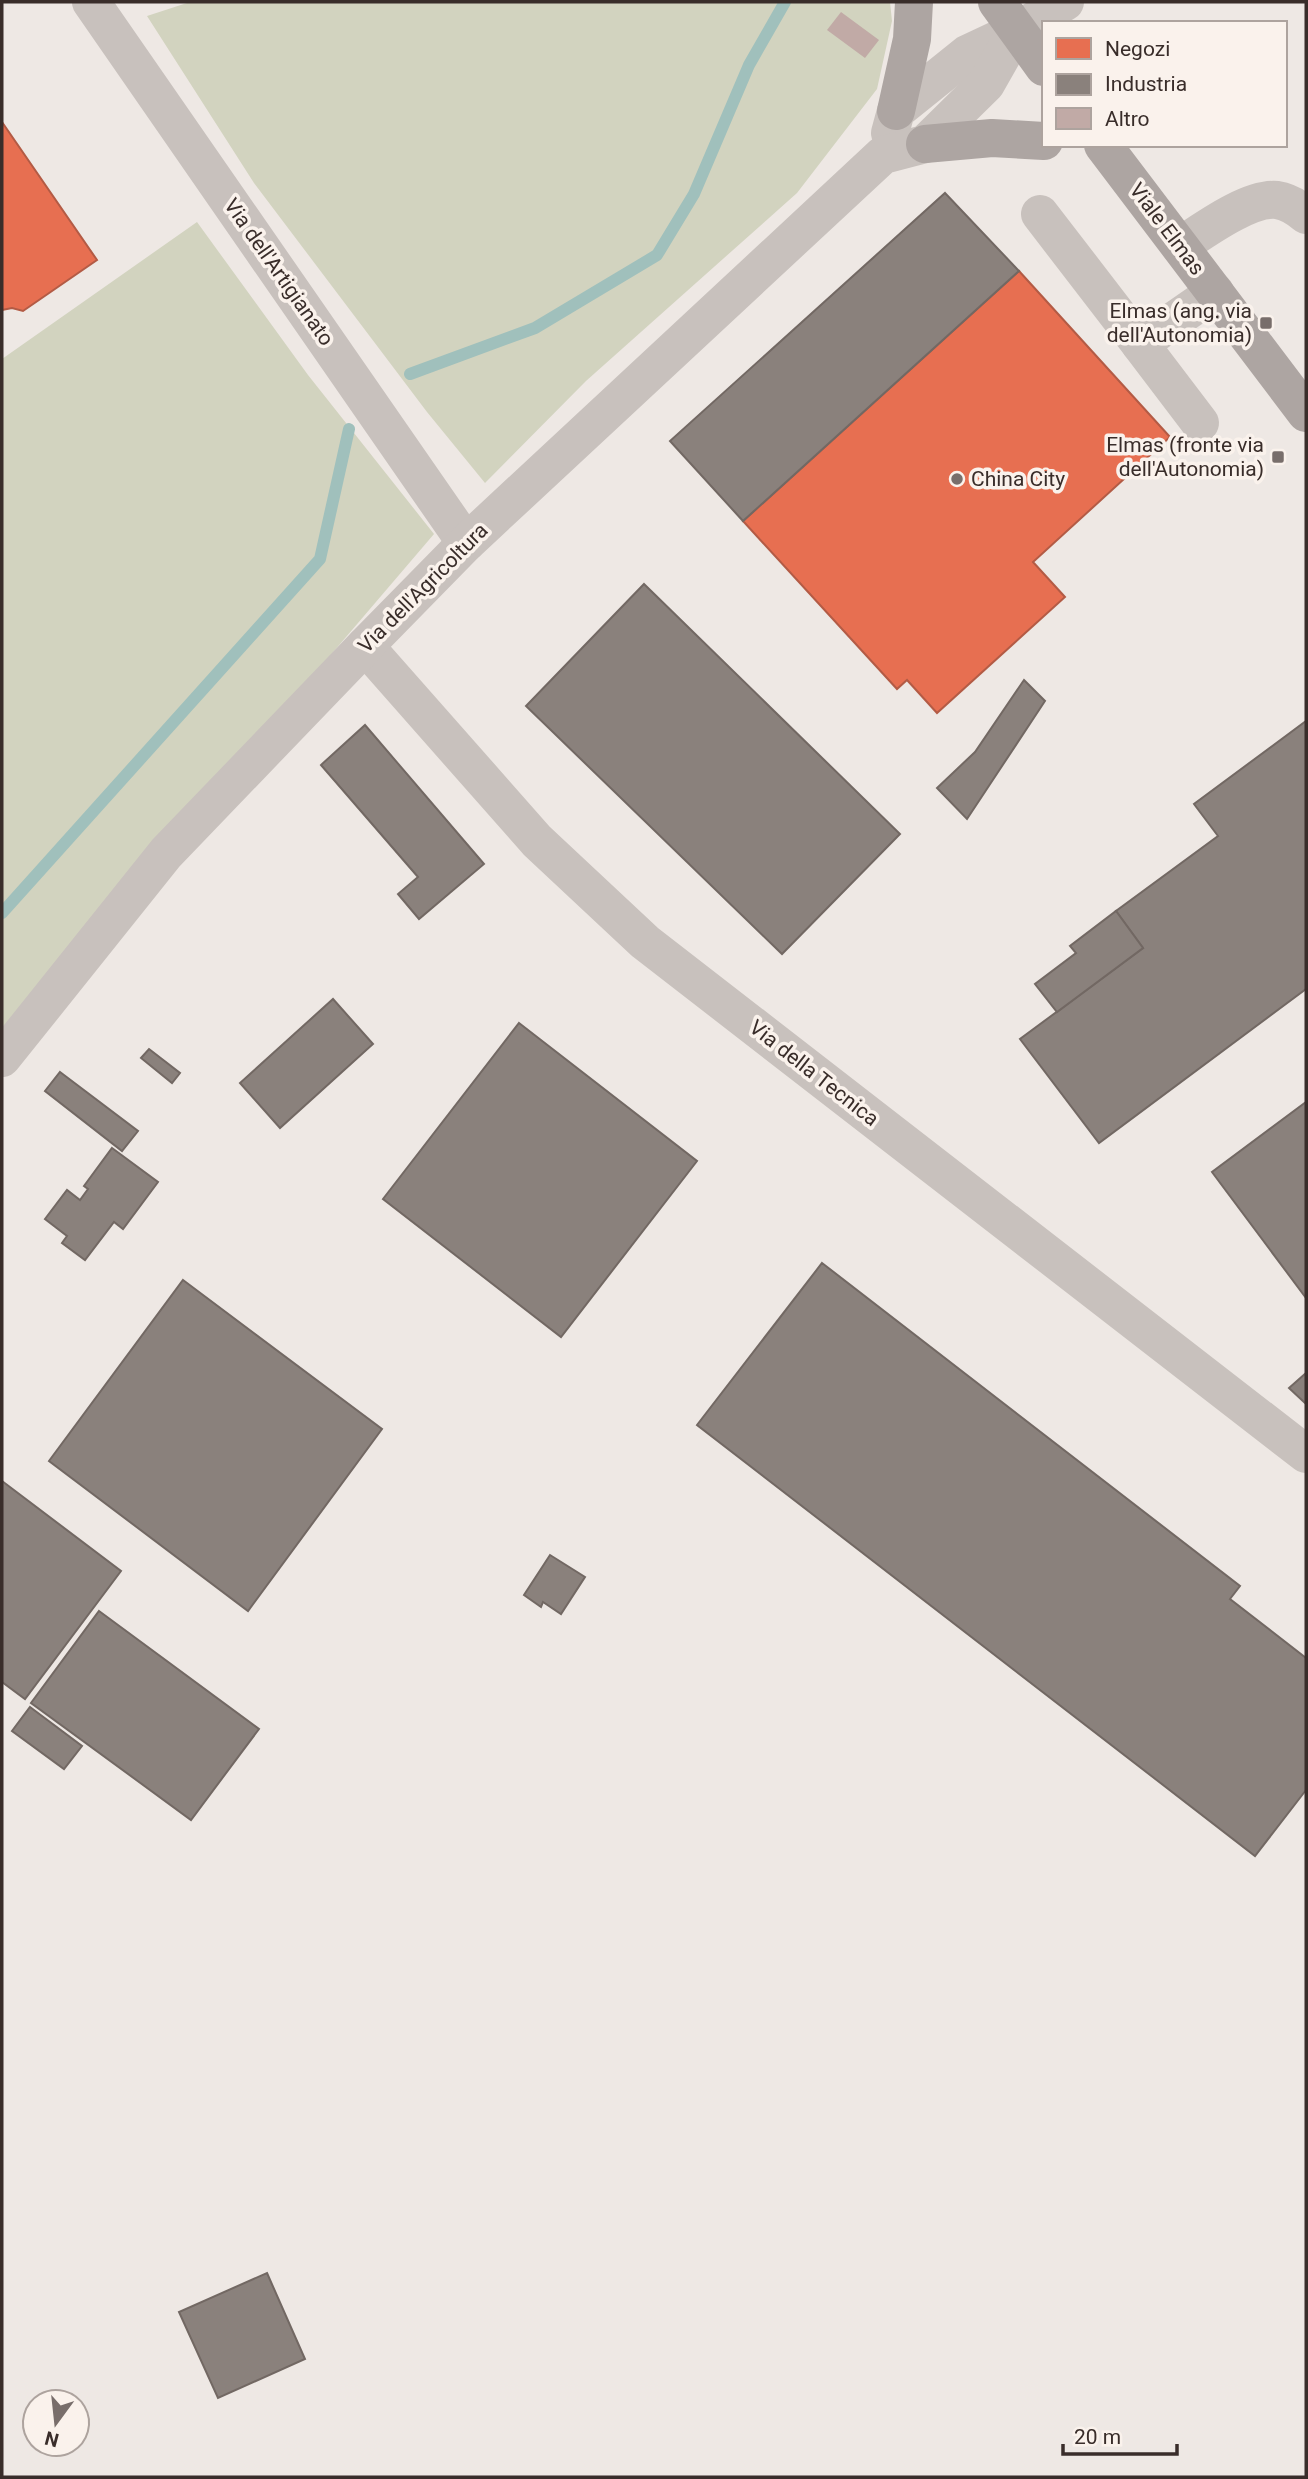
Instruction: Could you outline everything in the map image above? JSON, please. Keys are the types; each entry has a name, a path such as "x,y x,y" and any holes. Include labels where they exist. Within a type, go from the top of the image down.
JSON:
{"main road":[{"path":"896,111 912,39 914,2"},
{"path":"1007,16 1042,64"},
{"path":"925,144 992,138 1042,141"},
{"name":"Viale Elmas","path":"1095,147 1180,246 1306,413"}],"street":[{"name":"Via dell'Artigianato","path":"91,2 466,542"},
{"path":"883,155 896,111 967,54 1007,16 1065,2"},
{"name":"Via dell'Agricoltura","path":"2,1058 166,853 466,542 883,155 925,144 986,84 1007,16"},
{"path":"1180,246 1230,215 1257,203 1276,200 1295,206 1306,215"},
{"path":"1040,214 1200,424"},
{"path":"1140,344 1215,292"},
{"name":"Via della Tecnica","path":"365,646 537,841 645,942 1306,1454"}],"green space":[{"path":"190,2 890,2 892,21 877,89 797,193 586,381 485,483 427,412 254,183 147,16"},
{"path":"197,222 308,375 434,534 2,1040 2,359"}],"building: Negozi":[{"path":"2,122 97,260 23,311 12,308 2,310"},
{"name":"China City","path":"1019,271 1170,437 1033,562 1065,597 937,713 907,680 897,689 743,521"}],"building: Industria":[{"path":"945,193 1019,271 743,521 670,441"},
{"path":"644,584 900,834 782,954 526,706"},
{"path":"1024,680 1045,701 967,819 937,788 975,752"},
{"path":"1306,721 1306,989 1099,1143 1020,1039 1143,948 1116,911 1218,836 1194,804"},
{"path":"365,725 484,864 419,919 398,894 418,877 321,765"},
{"path":"1116,911 1143,948 1057,1012 1035,984 1076,953 1070,946"},
{"path":"333,999 373,1044 280,1128 240,1083"},
{"path":"519,1023 697,1161 561,1337 383,1199"},
{"path":"149,1049 180,1073 172,1083 141,1058"},
{"path":"60,1072 138,1131 122,1151 45,1091"},
{"path":"1306,1102 1306,1298 1212,1172"},
{"path":"112,1148 158,1182 123,1229 114,1222 85,1260 62,1243 67,1236 45,1219 67,1190 80,1200 88,1189 84,1186"},
{"path":"822,1263 1240,1586 1230,1599 1306,1658 1306,1790 1255,1856 697,1425"},
{"path":"183,1280 382,1429 248,1611 49,1461"},
{"path":"1306,1373 1306,1404 1289,1388"},
{"path":"2,1481 121,1571 25,1699 2,1682"},
{"path":"550,1555 585,1577 561,1614 543,1602 541,1607 524,1595"},
{"path":"99,1611 259,1729 191,1820 31,1703"},
{"path":"30,1707 82,1746 64,1769 12,1731"},
{"path":"267,2273 305,2359 218,2398 179,2312"}],"building: Altro":[{"path":"841,12 879,40 865,58 827,30"}],"waterway":[{"path":"410,374 535,328 657,255 694,194 749,65 785,2"},
{"path":"2,913 320,559 349,429"}],"place":[{"name":"Elmas (ang. via dell'Autonomia)","path":"1266,323"},
{"name":"Elmas (fronte via dell'Autonomia)","path":"1278,457"},
{"name":"China City","path":"957,479"}]}
